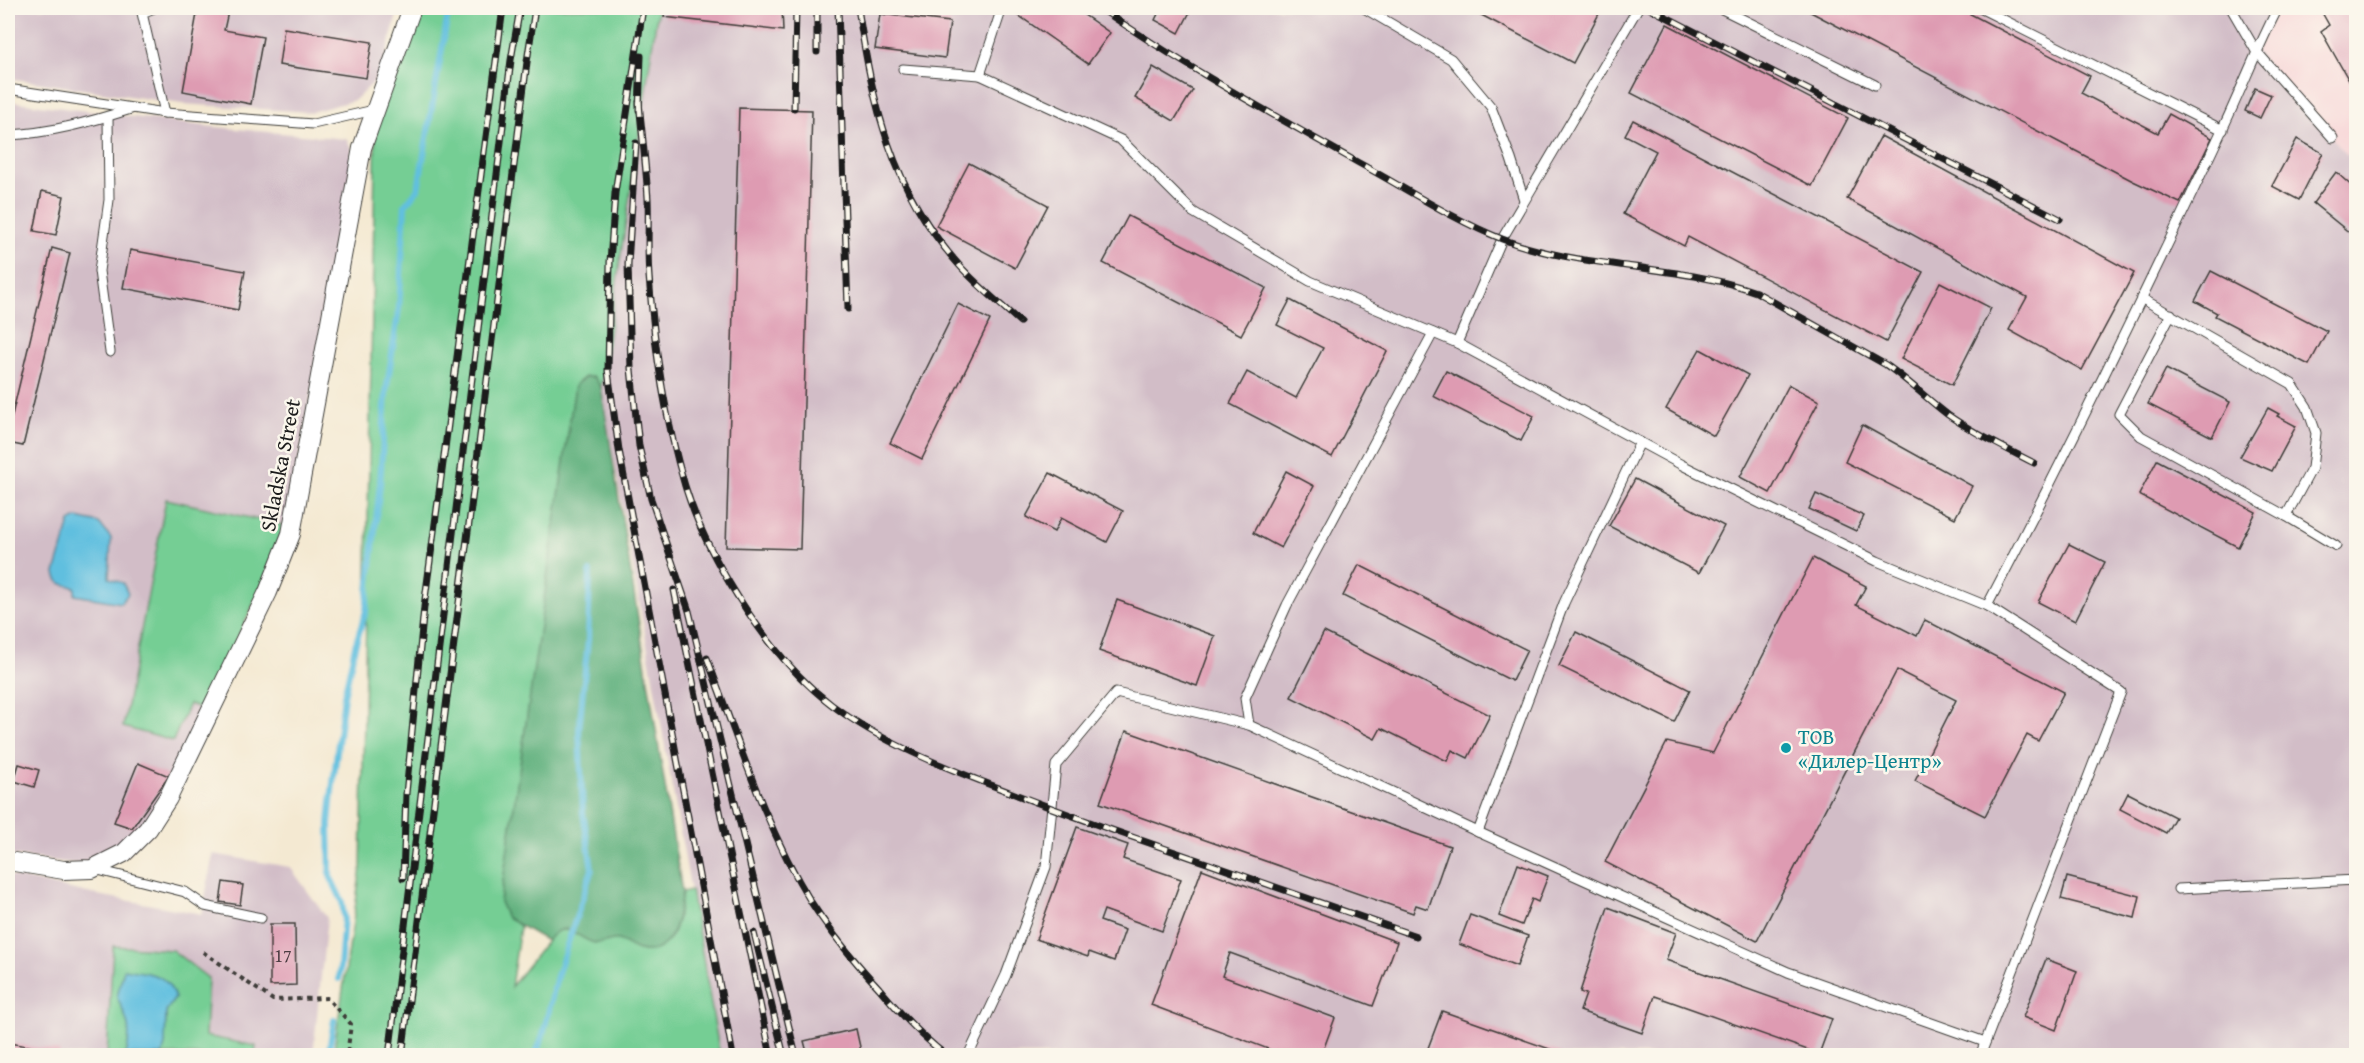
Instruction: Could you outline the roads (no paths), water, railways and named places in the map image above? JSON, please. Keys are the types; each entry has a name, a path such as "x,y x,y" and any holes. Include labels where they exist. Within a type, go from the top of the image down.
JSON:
{"street":[{"name":"Skladska Street","path":"8,861 64,870 92,869 124,853 148,830 168,798 268,592 291,534 362,147 412,8"}],"lane":[{"path":"154,8 141,10 165,113"},
{"path":"980,75 1002,8"},
{"path":"1364,8 1451,59 1491,107 1524,200"},
{"path":"1457,343 1502,239 1638,8"},
{"path":"1720,8 1875,85"},
{"path":"1980,8 2223,130"},
{"path":"2231,8 2256,51 2332,138"},
{"path":"1987,606 2047,491 2223,130 2256,51 2278,8"},
{"path":"903,69 980,75 1121,140 1193,212 1310,281 1457,343 1640,442 1877,561 1987,606 2121,692 1980,1056"},
{"path":"8,89 165,113 313,124 374,110"},
{"path":"8,135 47,132 77,126 133,109"},
{"path":"108,117 109,200 99,271 110,352"},
{"path":"2141,298 2292,384 2307,407 2316,433 2312,468 2286,516"},
{"path":"2170,314 2119,414 2141,436 2336,546"},
{"path":"1249,725 1245,698 1287,605 1433,333"},
{"path":"1478,832 1564,603 1640,442"},
{"path":"968,1056 1006,975 1046,867 1056,765 1116,693 1249,725 1478,832 1788,972 1985,1042"},
{"path":"92,869 185,892 205,906 261,918"},
{"path":"2178,889 2356,880"}],"water":[{"path":"77,518 99,523 111,538 109,578 123,583 128,594 121,603 75,595 75,587 64,585 57,580 55,573 70,522"},
{"path":"124,969 149,973 162,978 175,998 166,1011 165,1045 162,1055 126,1055 129,1039 128,1025 117,997"}],"waterway":[{"path":"339,979 344,918 342,901 330,876 329,824 332,791 344,696 355,646 366,611 380,484 386,393 399,308 405,205 418,189 449,8"},
{"path":"535,1056 543,1035 557,976 592,869 583,813 579,730 588,640 590,572"},
{"path":"328,1056 334,1020"}],"railway":[{"path":"403,878 406,794 424,607 503,8"},
{"path":"389,1056 511,60 520,8"},
{"path":"402,1056 535,8"},
{"path":"643,8 615,193 610,262 608,371 619,450 733,1056"},
{"path":"794,108 796,8"},
{"path":"817,8 817,52"},
{"path":"838,8 848,309"},
{"path":"858,8 879,112 901,176 936,236 959,265 1020,322"},
{"path":"1100,8 1227,88 1465,222 1502,239 1533,249 1596,262 1693,276 1756,292 1886,365 1958,422 2034,463"},
{"path":"1649,8 2060,219"},
{"path":"639,110 641,56"},
{"path":"639,102 648,199 648,266 654,329 661,382 678,461 694,513 721,569 756,623 795,671 815,691 851,718 931,761 1112,830 1416,936"},
{"path":"636,143 628,264 631,369 639,446 651,499 689,611 796,1056"},
{"path":"674,590 771,1056"},
{"path":"707,658 766,813 811,902 861,968 920,1032 947,1056"},
{"path":"754,933 784,1056"}],"place":[{"name":"ТОВ «Дилер-Центр»","path":"1786,748"}]}
